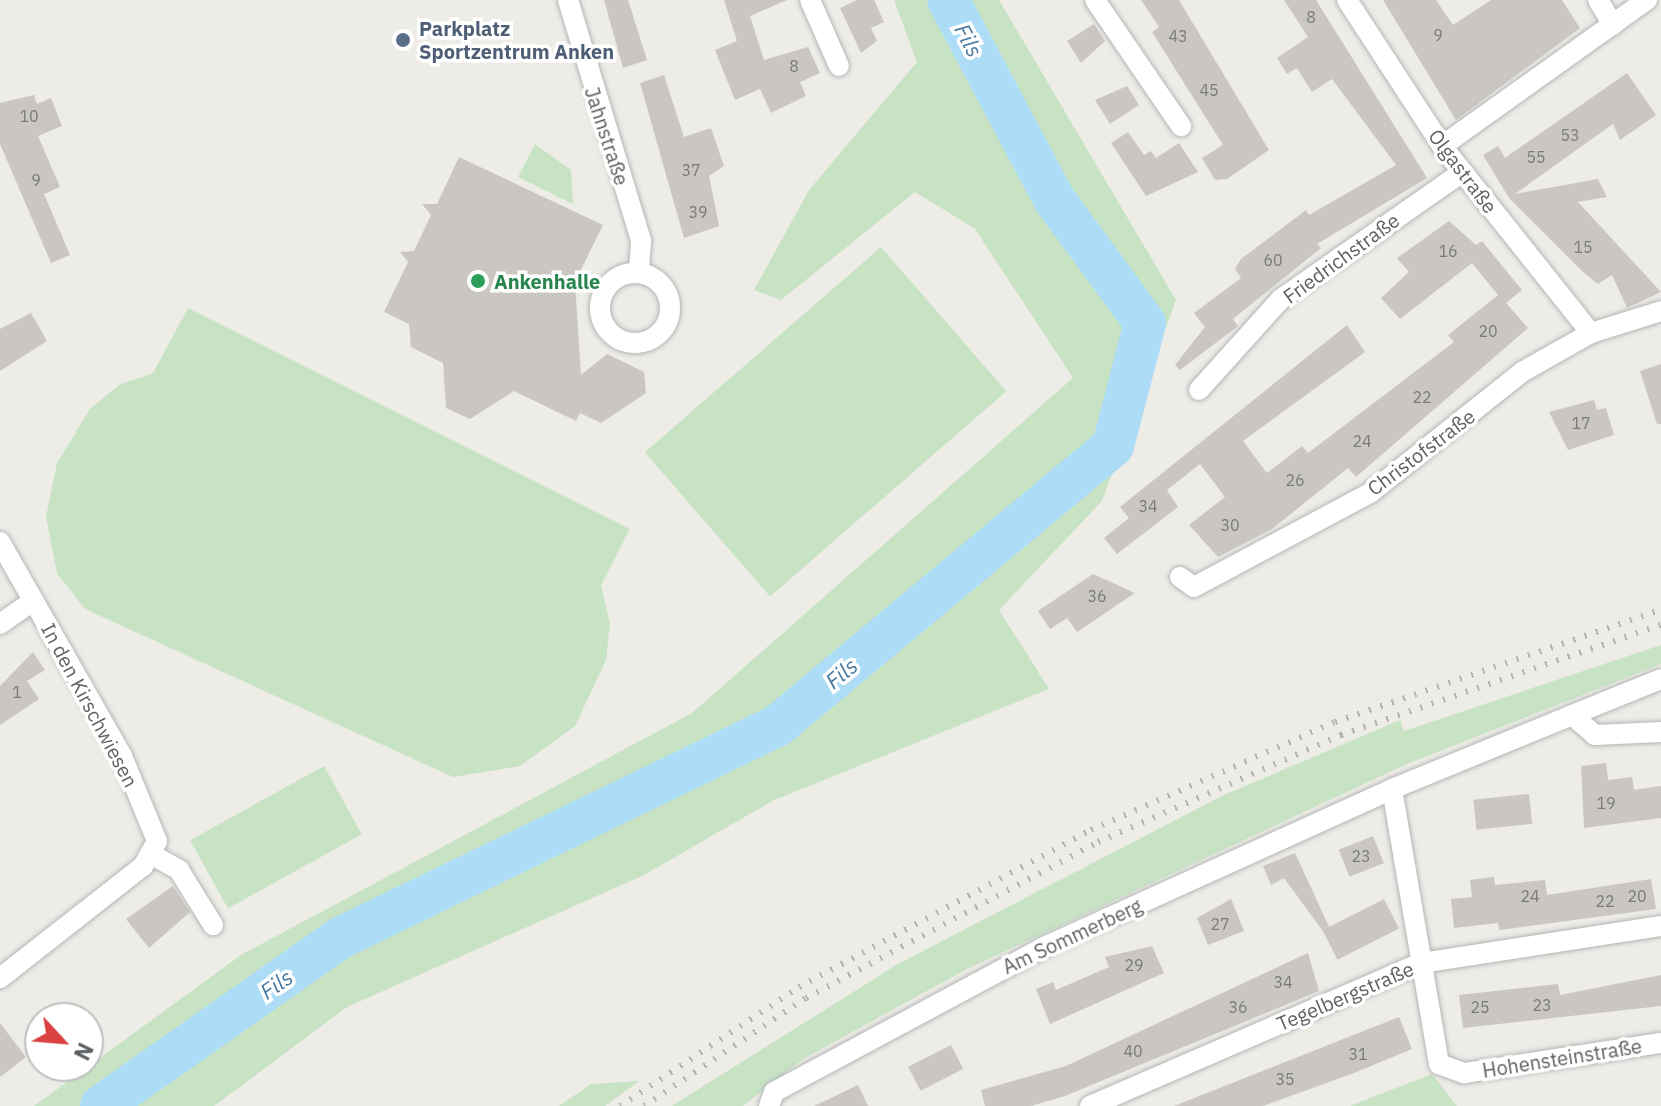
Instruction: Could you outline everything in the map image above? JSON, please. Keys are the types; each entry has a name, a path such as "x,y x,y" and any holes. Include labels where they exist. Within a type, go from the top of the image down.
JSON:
{"street":[{"name":"Jahnstraße","path":"568,0 641,241 639,273"},
{"path":"810,0 839,66"},
{"path":"1095,0 1181,126"},
{"name":"Olgastraße","path":"1347,0 1461,173 1591,333"},
{"path":"1598,0 1613,25"},
{"path":"1442,146 1648,0 1661,14"},
{"name":"Friedrichstraße","path":"1199,390 1281,299 1461,173"},
{"name":"Christofstraße","path":"1180,577 1194,587 1370,493 1522,372 1591,333 1661,311"},
{"name":"In den Kirschwiesen","path":"0,542 122,756 157,841 154,856"},
{"path":"0,624 33,601"},
{"name":"Am Sommerberg","path":"769,1106 774,1092 1044,947 1392,789 1661,679"},
{"path":"1572,715 1595,735 1661,732"},
{"path":"1392,789 1421,963"},
{"path":"0,978 154,856 179,870 213,925"},
{"name":"Tegelbergstraße","path":"1090,1106 1421,963 1661,926"},
{"name":"Hohensteinstraße","path":"1421,963 1439,1064 1464,1073 1661,1043"}],"green space":[{"path":"894,0 999,0 1176,300 1102,501 999,610 1049,689 772,801 644,875 347,1007 214,1106 34,1106 67,1082 104,1082 104,1055 241,955 692,713 1073,378 975,229 915,192 781,300 754,290 809,190 917,62"},
{"path":"535,144 571,170 573,204 518,177"},
{"path":"881,247 1006,391 770,596 645,452"},
{"path":"188,308 630,529 601,585 610,624 606,660 575,726 520,766 453,777 85,609 57,573 46,517 57,463 90,409 119,385 153,373"},
{"path":"1661,645 1661,664 1407,764 967,969 803,1059 743,1106 672,1106 896,965 1224,795 1400,720 1404,731"},
{"path":"324,766 362,834 228,908 190,840"},
{"path":"1432,1074 1457,1106 1350,1106"},
{"path":"639,1081 605,1106 559,1106 591,1084"}],"building":[{"path":"604,0 628,0 647,60 623,68"},
{"path":"724,0 787,0 750,16 764,60 808,47 820,73 800,82 806,96 771,113 760,89 735,100 715,50 737,41"},
{"path":"857,0 874,0 884,22 871,28 877,41 861,53 840,8"},
{"path":"1141,0 1179,0 1269,150 1227,179 1215,180 1202,158 1223,145 1152,32 1159,27"},
{"path":"1284,0 1316,0 1427,178 1317,244 1321,248 1233,319 1238,326 1180,370 1175,365 1205,327 1194,313 1241,278 1235,269 1241,259 1306,210 1309,215 1396,165 1332,79 1312,92 1297,68 1287,74 1277,58 1308,37"},
{"path":"1383,0 1436,0 1453,25 1491,0 1562,0 1580,28 1456,120"},
{"path":"1094,24 1105,41 1081,63 1067,41"},
{"path":"1627,73 1656,115 1620,140 1613,124 1515,194 1598,179 1607,197 1578,202 1661,292 1627,308 1612,275 1598,284 1581,270 1509,198 1483,155 1498,146 1505,158"},
{"path":"664,75 684,137 711,128 724,166 709,176 719,226 684,238 640,83"},
{"path":"1127,86 1139,105 1110,124 1095,100"},
{"path":"34,95 37,104 51,98 62,126 38,136 60,187 44,194 70,255 51,263 0,144 0,103"},
{"path":"1128,132 1144,155 1151,151 1156,158 1179,143 1198,172 1146,196 1111,143"},
{"name":"Ankenhalle","path":"459,157 603,225 575,282 581,375 607,354 644,372 646,393 601,423 580,413 576,421 514,391 470,419 446,408 443,363 411,347 409,324 384,312 408,262 400,252 414,251 431,215 422,204 437,204"},
{"path":"1449,221 1476,245 1482,241 1522,290 1506,303 1528,328 1356,477 1348,468 1272,529 1218,557 1189,525 1225,497 1200,464 1167,490 1178,507 1117,554 1104,538 1129,518 1120,507 1347,325 1365,352 1243,441 1267,473 1302,446 1308,453 1454,342 1448,335 1498,295 1472,263 1400,319 1381,298 1409,272 1397,258"},
{"path":"31,313 47,341 0,371 0,329"},
{"path":"1661,364 1661,424 1657,424 1640,371"},
{"path":"1594,400 1597,410 1606,408 1614,435 1568,450 1549,412"},
{"path":"1093,574 1135,593 1077,632 1067,618 1050,629 1038,611"},
{"path":"33,652 45,670 27,681 39,699 0,725 0,686"},
{"path":"1606,763 1608,780 1632,777 1634,790 1661,786 1661,818 1584,828 1581,766"},
{"path":"1529,794 1532,824 1476,830 1473,800"},
{"path":"1373,836 1384,863 1350,877 1339,850"},
{"path":"1295,853 1331,931 1325,934 1284,878 1271,885 1263,866"},
{"path":"1494,877 1495,885 1545,880 1547,895 1651,879 1656,909 1499,930 1498,923 1454,928 1451,899 1472,897 1470,880"},
{"path":"173,886 190,912 149,948 126,919"},
{"path":"1231,899 1244,931 1208,945 1197,918"},
{"path":"1384,899 1399,928 1338,960 1323,930"},
{"path":"1152,946 1164,973 1050,1024 1036,989 1053,982 1056,990 1109,967 1105,957"},
{"path":"1308,953 1319,991 1065,1096 1031,1106 985,1106 981,1090 1066,1066"},
{"path":"1661,975 1661,1006 1463,1028 1459,995 1558,984 1560,995"},
{"path":"1399,1017 1412,1049 1354,1073 1263,1106 1174,1106"},
{"path":"0,1023 24,1059 0,1077"},
{"path":"951,1045 963,1069 920,1091 908,1067"},
{"path":"858,1085 868,1106 814,1106"}],"waterway":[{"name":"Fils","path":"101,1106 340,938 777,726 1113,446 1145,323 1054,199 948,0"}],"railway":[{"path":"620,1106 799,987 1091,830 1335,722 1661,610"},
{"path":"644,1106 806,998 1098,842 1341,735 1661,625"}],"place":[{"name":"Parkplatz Sportzentrum Anken","path":"403,40"},
{"name":"Ankenhalle","path":"478,281"}]}
